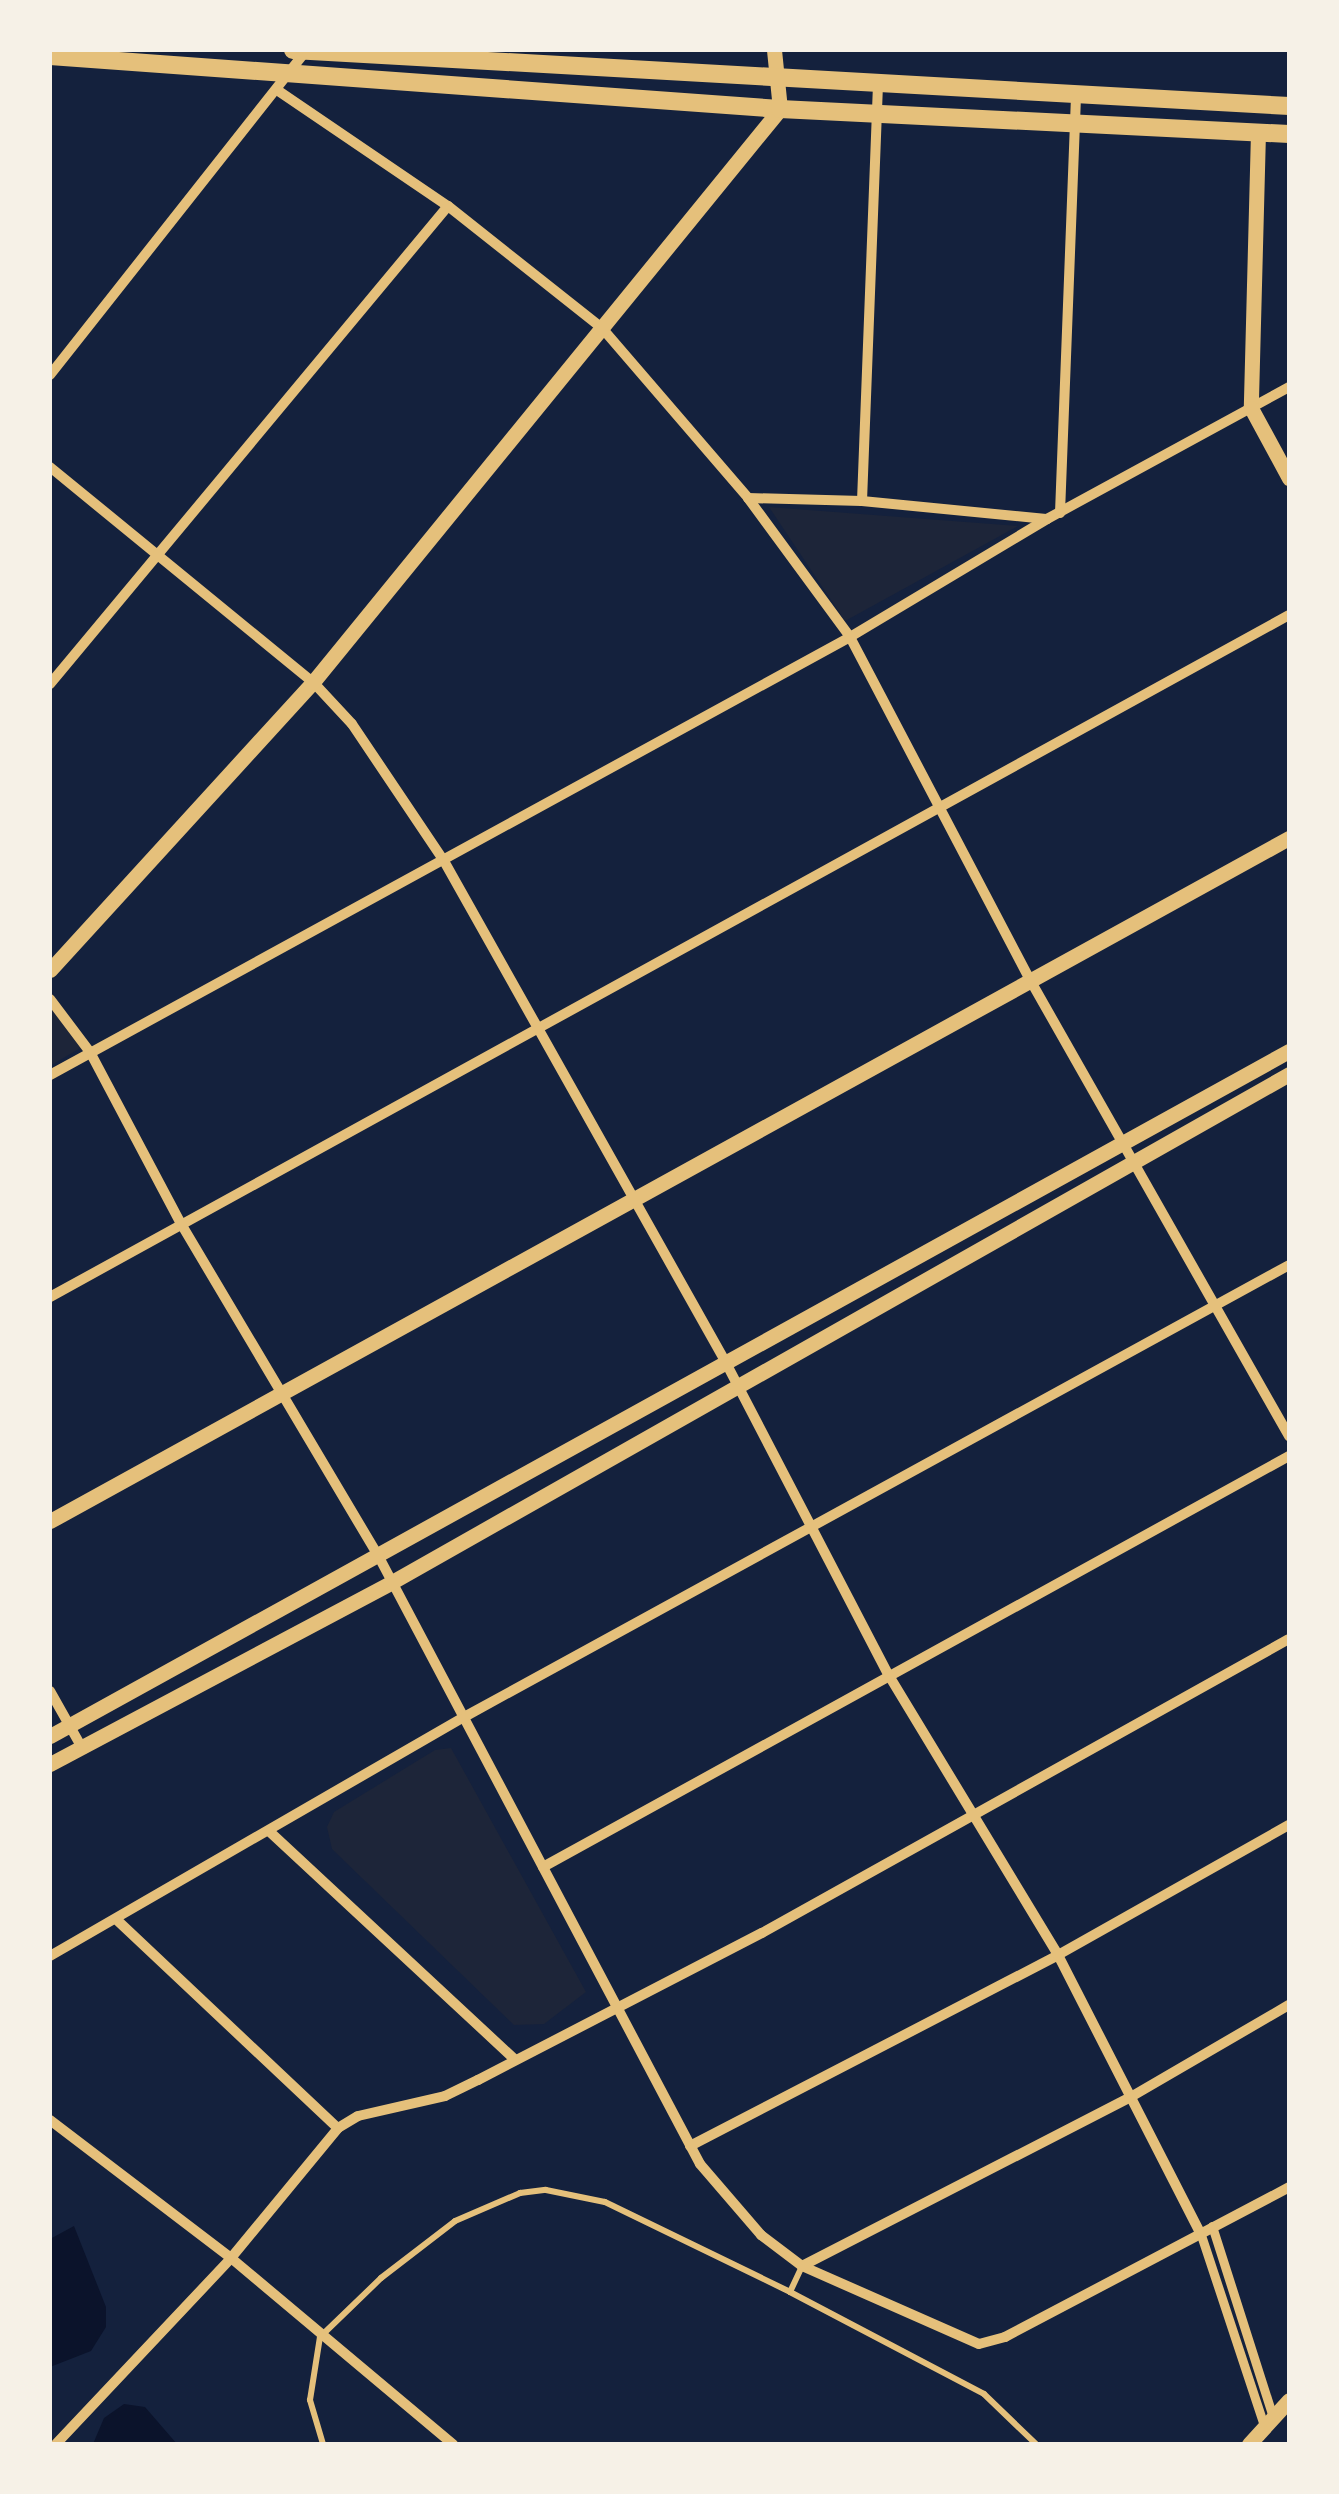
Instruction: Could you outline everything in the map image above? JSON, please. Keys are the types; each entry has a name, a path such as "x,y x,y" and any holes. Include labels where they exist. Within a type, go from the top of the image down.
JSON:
{"main road":[{"path":"293,50 778,75 878,87 1076,93 1289,106"},
{"path":"55,58 284,85 780,109 876,110 1289,134"},
{"path":"629,100 633,68"}],"street":[{"path":"50,970 313,682 780,109 774,50"},
{"path":"50,375 284,85 306,51"},
{"path":"284,85 448,206 602,328 748,498 850,637 1030,978 1289,1436"},
{"path":"862,501 878,87"},
{"path":"1060,513 1076,93"},
{"path":"1259,104 1250,408 1289,478"},
{"path":"50,684 159,560 246,445 448,206"},
{"path":"50,1075 850,637 1047,518 1289,387"},
{"path":"50,467 159,560 313,682 352,724 444,861 630,1200 725,1362 888,1674 1058,1954 1200,2232 1269,2421"},
{"path":"748,498 862,501 1047,518"},
{"path":"50,1297 180,1222 940,810 1289,615"},
{"path":"50,1521 1289,838"},
{"path":"50,999 90,1052 180,1222 285,1391 380,1559 466,1716 612,2006 690,2146 725,2198 802,2266 978,2344 1005,2337 1289,2187"},
{"path":"50,1736 380,1559 725,1362 902,1268 1121,1141 1289,1051"},
{"path":"50,1764 392,1582 1289,1074"},
{"path":"50,1956 118,1921 466,1716 1289,1265"},
{"path":"543,1867 1289,1456"},
{"path":"56,2444 231,2258 338,2128 358,2116 445,2096 974,1817 1289,1639"},
{"path":"50,1691 80,1746"},
{"path":"690,2146 1058,1954 1289,1825"},
{"path":"270,1832 513,2058"},
{"path":"118,1921 338,2128"},
{"path":"802,2266 1129,2098 1289,2005"},
{"path":"50,2120 231,2258 320,2337 453,2444"},
{"path":"1189,2211 1212,2226 1269,2421"},
{"path":"1249,2444 1289,2400"}],"lane":[{"path":"323,2444 310,2400 320,2337 381,2278 455,2221 520,2193 546,2190 605,2202 790,2292 984,2394 1036,2444"},
{"path":"790,2292 802,2266"}],"shaded area":[{"path":"769,507 1018,526 845,621"},
{"path":"50,1006 82,1047 50,1066"},
{"path":"451,1748 586,1992 544,2024 514,2025 332,1849 327,1827 334,1812 435,1750"},
{"path":"74,2226 106,2307 106,2327 91,2351 50,2367 50,2239"},
{"path":"124,2404 145,2407 177,2444 93,2444 104,2418"}]}
